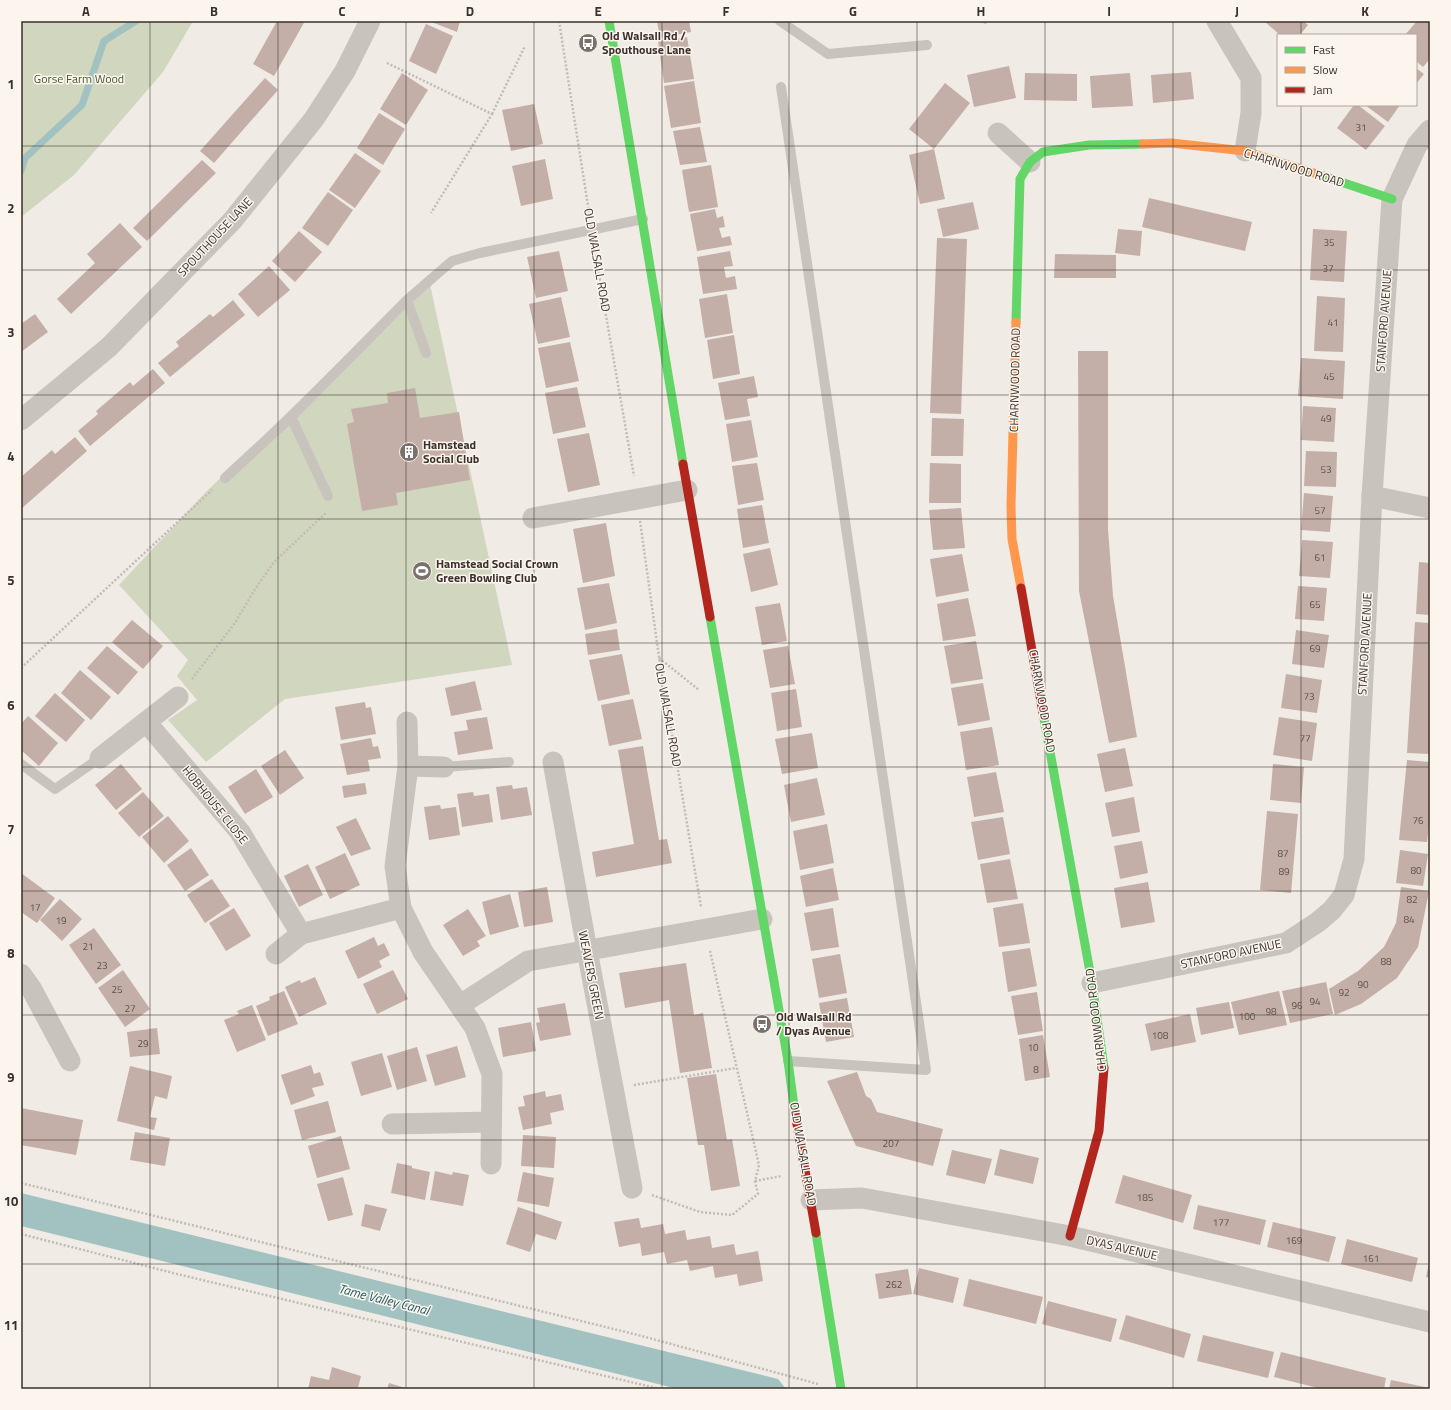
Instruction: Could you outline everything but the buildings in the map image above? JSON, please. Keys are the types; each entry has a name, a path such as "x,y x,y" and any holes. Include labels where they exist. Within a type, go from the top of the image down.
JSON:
{"street":[{"name":"SPOUTHOUSE LANE","path":"21,420 109,347 232,221 314,119 345,71 370,21"},
{"name":"OLD WALSALL ROAD","path":"610,21 687,490 788,1061 841,1389"},
{"path":"1217,21 1250,78 1251,113 1245,151"},
{"name":"STANFORD AVENUE","path":"1092,983 1286,943 1318,922 1332,910 1344,895 1354,859 1372,496 1392,199 1417,145 1430,130"},
{"path":"998,133 1030,162"},
{"name":"CHARNWOOD ROAD","path":"1070,1236 1099,1131 1104,1066 1092,983 1012,539 1011,506 1020,179 1030,162 1043,152 1089,145 1171,143 1245,151 1392,199"},
{"path":"534,518 687,490"},
{"path":"1372,496 1430,508"},
{"path":"100,758 178,697"},
{"name":"HOBHOUSE CLOSE","path":"146,722 240,832 301,934"},
{"path":"407,722 408,766 395,866 401,908 423,952 475,1028 492,1074 490,1164"},
{"name":"WEAVERS GREEN","path":"553,762 632,1188"},
{"path":"408,766 444,767"},
{"path":"276,954 301,934 401,908"},
{"path":"460,1005 528,961 762,919"},
{"path":"21,974 31,988 70,1061"},
{"path":"392,1124 491,1122"},
{"name":"DYAS AVENUE","path":"810,1200 862,1198 1070,1236 1430,1322"}],"lane":[{"path":"780,21 828,54 927,45"},
{"path":"781,87 926,1070 788,1061"},
{"path":"225,478 291,417 407,300 452,261 480,253 643,219"},
{"path":"407,300 426,353"},
{"path":"291,417 328,496"},
{"path":"21,764 55,789 100,758"},
{"path":"444,767 509,762"}],"path":[{"name":"OLD WALSALL ROAD","path":"559,21 591,229 638,499 659,657 705,929 758,1165 755,1181 758,1194 732,1215 700,1212 632,1188"},
{"path":"431,213 492,114 525,46"},
{"path":"387,63 492,114"},
{"path":"21,668 225,478"},
{"path":"178,697 235,623 255,589 274,562 328,512 328,496"},
{"path":"659,657 694,686"},
{"path":"613,1089 736,1068"},
{"path":"755,1181 805,1172"},
{"path":"21,1183 638,1335 824,1385"},
{"path":"21,1234 185,1276 660,1389"}],"green space":[{"name":"Gorse Farm Wood","path":"21,21 193,21 163,72 74,175 21,217"},
{"path":"428,275 512,665 285,699 206,762 168,720 197,700 177,676 188,660 119,585 206,492"}],"water":[{"name":"Tame Valley Canal","path":"21,1193 778,1379 786,1389 678,1389 21,1226"}],"waterway":[{"path":"21,171 25,158 82,105 104,41 136,21"}],"traffic: fast":[{"path":"609,21 683,464"},
{"path":"1016,322 1020,179 1030,162 1043,152 1089,145 1143,144"},
{"path":"1320,175 1392,199"},
{"path":"710,617 788,1061 795,1113"},
{"path":"1043,713 1092,983 1104,1068"},
{"path":"816,1233 841,1389"}],"traffic: slow":[{"path":"1143,144 1171,143 1245,151 1320,175"},
{"path":"1016,322 1011,506 1012,539 1021,588"}],"traffic: jam":[{"path":"683,464 710,617"},
{"path":"1021,588 1043,713"},
{"path":"1070,1236 1099,1131 1104,1068"},
{"path":"795,1113 816,1233"}],"place":[{"name":"Old Walsall Rd / Spouthouse Lane","path":"588,43"},
{"name":"Hamstead Social Club","path":"409,452"},
{"name":"Hamstead Social Crown Green Bowling Club","path":"422,571"},
{"name":"Old Walsall Rd / Dyas Avenue","path":"762,1024"}]}
